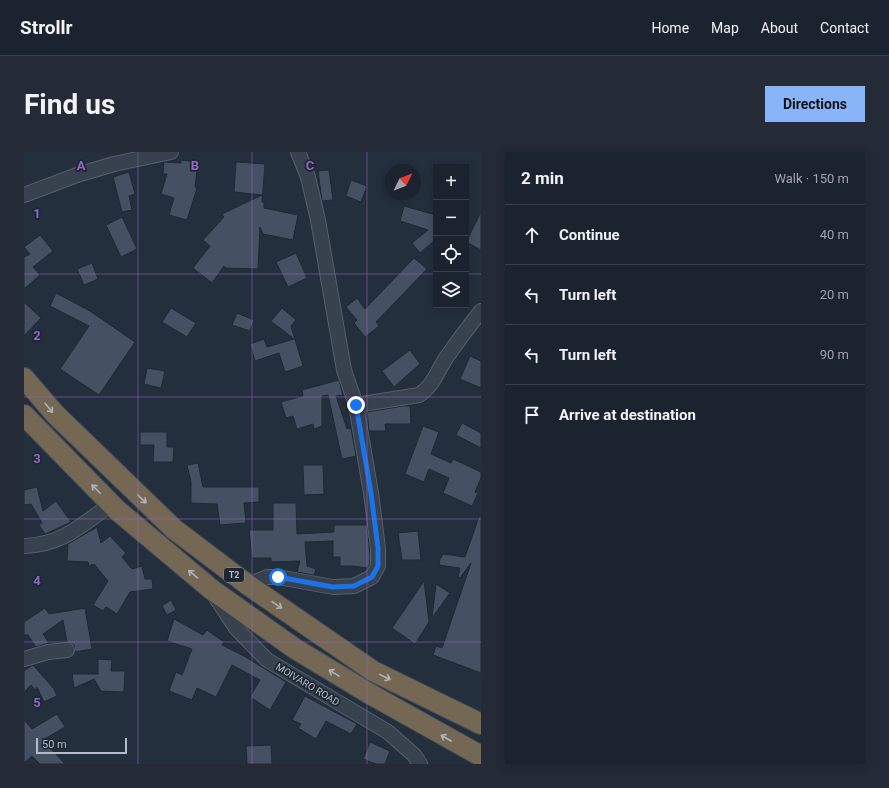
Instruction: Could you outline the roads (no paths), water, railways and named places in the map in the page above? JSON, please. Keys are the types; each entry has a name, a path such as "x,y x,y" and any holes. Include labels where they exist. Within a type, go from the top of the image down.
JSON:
{"highway":[{"name":"T2","path":"24,378 55,414 174,529 248,586 373,671 481,724"},
{"name":"T2","path":"24,415 111,504 211,589 294,648 370,694 481,756"}],"street":[{"path":"24,195 99,168 171,152"},
{"path":"248,586 268,577 278,577 333,587 354,586 372,577 378,566 378,548 371,493 356,405 344,370 318,220 308,177 298,152"},
{"path":"356,405 419,395 426,390 432,384 445,359 481,311"},
{"path":"24,546 41,545 61,539 111,504"},
{"name":"MOIVARO ROAD","path":"211,589 236,628 267,660 388,732 414,755 420,764"},
{"path":"24,659 48,652 67,650"}]}
